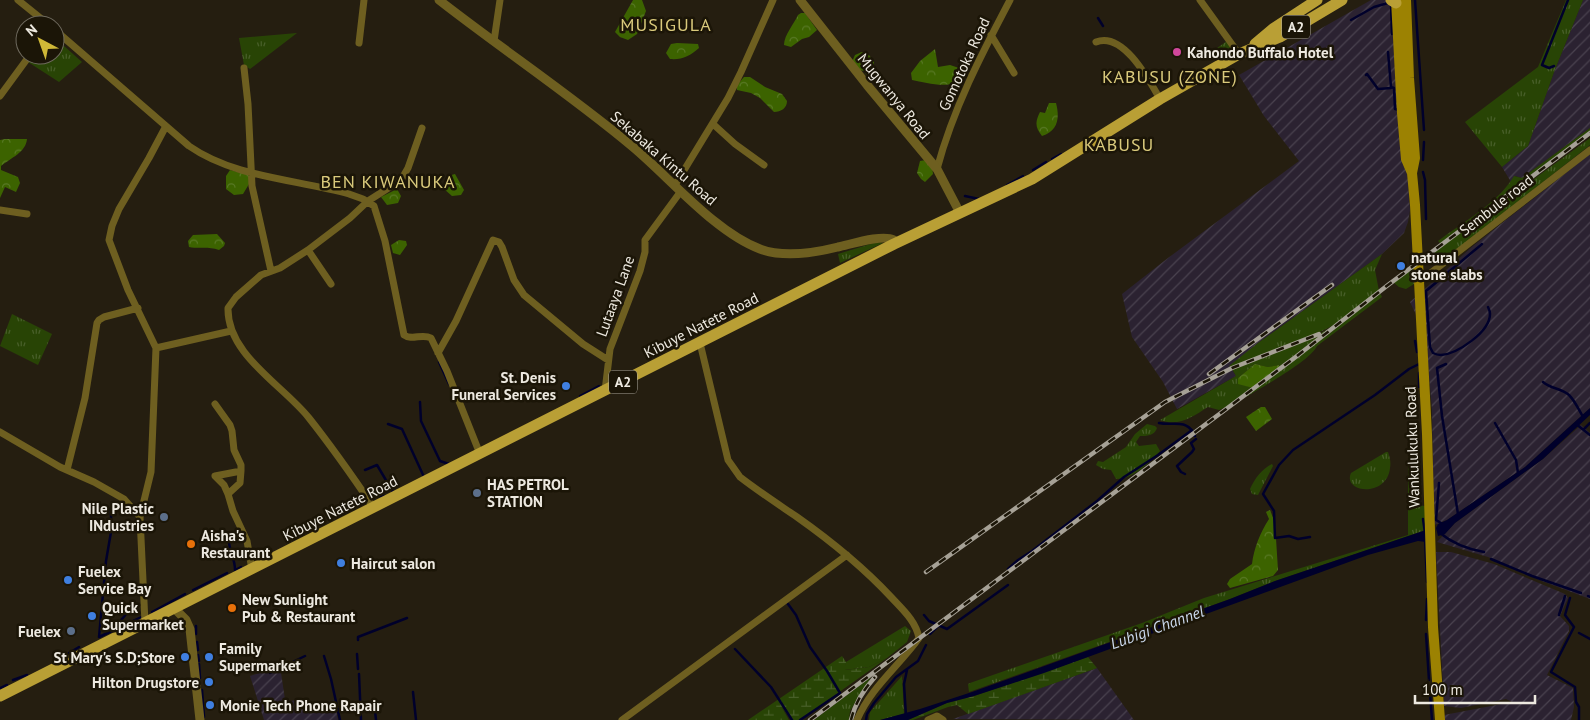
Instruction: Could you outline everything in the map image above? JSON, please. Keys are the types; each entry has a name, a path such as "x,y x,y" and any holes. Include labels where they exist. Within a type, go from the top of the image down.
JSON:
{"main road":[{"name":"Kibuye Natete Road","path":"1244,52 1274,28 1317,0"},
{"name":"Kibuye Natete Road","path":"0,696 894,244 1032,179 1160,99 1244,52 1280,37 1342,0"},
{"name":"Wankulukuku Road","path":"1397,1 1406,159 1412,173 1419,282 1427,434 1430,570 1440,720"}],"street":[{"path":"18,0 37,15"},
{"path":"360,44 364,0"},
{"name":"Sekabaka Kintu Road","path":"439,0 633,148 733,235 746,243 778,254 813,251 869,240 892,238 894,244"},
{"path":"494,41 500,0"},
{"name":"Lutaaya Lane","path":"605,391 610,349 640,271 645,252 645,240 678,188 741,72 773,0"},
{"name":"Mugwanya Road","path":"800,0 937,169 960,213"},
{"name":"Gomotoka Road","path":"937,169 960,102 1010,0"},
{"path":"1200,0 1244,52"},
{"path":"992,35 1014,73"},
{"path":"65,39 189,146 206,156 250,172 337,190 368,201 374,206 377,212 404,334 410,338 430,337 480,454"},
{"path":"1096,42 1102,40 1109,41 1127,52 1144,71 1160,99"},
{"path":"0,96 23,65"},
{"path":"244,68 248,104 250,172 271,271"},
{"path":"713,124 735,144 764,165"},
{"path":"145,624 140,517 151,472 156,348 128,290 109,240 110,232 119,209 146,165 166,126"},
{"path":"374,508 339,456 310,420 295,402 266,376 244,350 232,331 228,312 229,306 254,281 280,268 308,250 350,218 368,201 403,178 422,128"},
{"name":"Sembule road","path":"1419,282 1590,150"},
{"path":"0,210 27,214"},
{"path":"438,352 456,321 493,240 499,242 502,247 514,280 524,295 583,344 608,360"},
{"path":"308,250 331,284"},
{"path":"67,470 85,398 97,324 104,317 138,308"},
{"path":"156,348 232,331"},
{"path":"700,342 728,460 733,470 746,482 799,518 847,555 869,574 915,626 919,638 901,662 873,691 857,720"},
{"path":"215,404 230,425 234,450 241,466 240,482 228,494"},
{"path":"0,432 67,470 94,482 124,499 140,517"},
{"path":"241,471 215,476 222,483 228,494 247,541 252,570"},
{"path":"622,720 847,555"},
{"path":"175,609 186,620 190,629 200,720"},
{"path":"928,720 937,716 943,720"}],"shaded area":[{"path":"1371,0 1395,0 1410,210 1404,233 1382,254 1258,343 1230,366 1236,376 1177,409 1163,382 1132,337 1122,294 1299,161 1264,116 1239,75"},
{"path":"1583,0 1590,0 1590,128 1522,178 1515,176 1511,182 1502,167 1528,146 1554,72"},
{"path":"1590,154 1590,408 1525,467 1447,520 1434,525 1432,410 1427,352 1418,319 1410,302 1473,246"},
{"path":"1581,425 1590,433 1590,599 1542,581 1488,557 1437,542 1455,523 1543,459"},
{"path":"1436,552 1451,552 1494,564 1565,594 1568,598 1560,616 1569,626 1569,631 1547,675 1573,688 1574,707 1571,720 1445,720 1444,715 1512,702 1506,699 1461,708 1444,706"},
{"path":"280,666 286,706 286,702 296,700 299,710 334,700 338,720 264,720 250,676"},
{"path":"1097,668 1134,720 953,719"}],"green space":[{"path":"633,0 642,0 646,11 637,34 628,40 620,37 615,32"},
{"path":"1566,0 1583,0 1554,72 1528,146 1502,167 1465,122 1538,67"},
{"path":"801,13 805,13 817,30 791,47 784,45 787,33"},
{"path":"297,33 250,69 244,65 239,38"},
{"path":"1227,41 1231,47 1215,60 1210,53"},
{"path":"671,44 698,44 699,48 686,57 670,59 666,53"},
{"path":"65,47 82,62 59,82 33,65 65,65"},
{"path":"935,49 938,67 950,65 962,69 964,78 958,82 946,85 912,80 911,73 920,61"},
{"path":"862,52 869,55 874,62 873,75 867,76 864,71 854,69 851,64 855,55"},
{"path":"744,77 750,77 765,87 782,94 787,101 785,108 774,112 760,98 751,93 737,90 737,85"},
{"path":"1049,103 1056,103 1058,119 1052,131 1042,136 1037,127 1037,119 1040,112 1045,113"},
{"path":"1590,128 1590,132 1441,244 1438,241 1490,203 1514,176 1522,178"},
{"path":"1590,138 1590,145 1444,260 1441,254 1427,264 1426,258"},
{"path":"27,139 24,148 1,166 1,170 18,177 20,183 16,192 5,187 0,198 0,140"},
{"path":"926,160 932,166 933,174 925,182 917,173 920,161"},
{"path":"230,170 249,175 249,184 243,194 234,195 226,189 226,176"},
{"path":"455,174 464,190 461,195 452,196 444,189 446,181"},
{"path":"397,189 401,196 398,203 387,205 381,197"},
{"path":"217,234 225,243 219,250 189,247 188,241 193,235"},
{"path":"399,240 406,241 407,245 400,255 393,253 391,245"},
{"path":"877,242 883,243 840,263 838,254"},
{"path":"1382,254 1375,270 1379,291 1342,321 1308,338 1232,368 1229,366 1258,343"},
{"path":"1421,260 1414,284 1406,289 1399,287 1393,282"},
{"path":"1380,293 1382,297 1317,346 1305,359 1246,397 1245,395"},
{"path":"12,314 52,334 38,365 0,346"},
{"path":"1338,324 1281,367 1279,365 1268,367 1255,364 1238,378 1238,383 1253,388 1230,405 1219,410 1208,407 1179,422 1160,420 1236,376 1232,369 1309,339"},
{"path":"1255,364 1268,367 1279,365 1280,367 1253,388 1238,384 1238,378"},
{"path":"1261,407 1265,407 1272,419 1256,431 1246,417"},
{"path":"1147,424 1155,426 1157,428 1156,431 1150,435 1140,436 1136,442 1139,446 1156,444 1160,451 1140,470 1135,474 1116,479 1111,470 1103,469 1096,465 1098,461 1103,462 1126,447 1135,434"},
{"path":"1412,442 1414,495 1408,496 1409,444"},
{"path":"1388,452 1389,456 1390,468 1387,478 1381,484 1374,488 1366,489 1353,485 1350,480 1351,473"},
{"path":"1272,464 1273,466 1258,495 1252,494 1250,489 1257,478 1265,468"},
{"path":"1408,504 1425,506 1426,530 1275,581 1230,599 969,692 968,684 970,683 1142,623 1204,598 1408,535"},
{"path":"1270,510 1275,523 1278,570 1273,576 1230,588 1227,584 1230,579 1252,564 1258,541 1269,519 1266,512"},
{"path":"905,626 911,631 907,642 887,658 869,667 844,670 846,662"},
{"path":"842,656 846,662 845,670 869,667 887,658 800,720 791,720 781,706 789,720 748,720"},
{"path":"1088,657 1097,668 968,714 957,705 908,720 947,703 974,696"},
{"path":"902,676 904,714 880,720 869,720 870,712"},
{"path":"871,677 850,711 849,720 814,720"}],"water":[{"path":"1590,408 1590,415 1543,459 1455,523 1445,534 1438,536 1436,528 1438,524 1447,520 1525,467"},
{"name":"Lubigi Channel","path":"1426,530 1426,542 1418,541 1368,555 1044,673 947,703 908,720 880,720 972,692 1275,581"}],"waterway":[{"path":"1415,0 1424,130"},
{"path":"1554,66 1549,68 1542,65 1568,0"},
{"path":"1351,20 1374,7 1388,3"},
{"path":"1391,5 1392,34"},
{"path":"1098,18 1103,26"},
{"path":"1388,52 1391,87 1394,88 1395,109 1399,110"},
{"path":"1366,75 1378,89 1391,88"},
{"path":"1423,160 1424,142"},
{"path":"1052,159 1061,154"},
{"path":"1033,170 1046,162"},
{"path":"1423,172 1426,219"},
{"path":"1007,185 1023,176"},
{"path":"965,196 979,199"},
{"path":"1482,244 1426,291 1430,347 1433,353 1440,355 1448,354 1464,346 1479,335 1489,321 1488,307"},
{"path":"1415,341 1417,352"},
{"path":"439,362 449,384"},
{"path":"1446,364 1437,368 1442,416 1458,514"},
{"path":"1310,537 1298,539 1289,536 1275,538 1274,511 1263,494 1279,465 1293,450 1375,395 1409,369 1419,365"},
{"path":"1419,373 1419,387"},
{"path":"1543,382 1569,395 1583,417"},
{"path":"580,396 599,386"},
{"path":"420,402 421,421 440,461 449,464"},
{"path":"1159,423 1182,424 1193,432"},
{"path":"1495,423 1516,460 1518,473"},
{"path":"1584,429 1590,423"},
{"path":"388,424 402,429 424,477"},
{"path":"1576,424 1590,435"},
{"path":"1008,569 1097,501 1124,477 1192,430"},
{"path":"1185,474 1177,466 1192,452 1194,449 1191,443 1196,439"},
{"path":"365,470 377,465 393,492"},
{"path":"1439,483 1436,520 1441,523"},
{"path":"374,493 379,496 385,496"},
{"path":"99,637 106,561 111,532 111,508"},
{"path":"1423,519 1425,533"},
{"path":"1440,533 1460,545 1484,552"},
{"path":"1425,538 1427,582"},
{"path":"229,541 235,570 241,567"},
{"path":"1491,559 1581,593"},
{"path":"193,590 227,573"},
{"path":"924,615 929,621 947,629 1008,585"},
{"path":"152,612 185,594"},
{"path":"1559,615 1565,596"},
{"path":"1570,598 1565,615 1574,627 1551,672 1575,687 1576,702 1579,707 1579,720"},
{"path":"1426,620 1427,599"},
{"path":"788,604 796,615 810,647 840,693 800,720"},
{"path":"116,629 128,612"},
{"path":"99,637 144,616"},
{"path":"358,640 358,637 407,618"},
{"path":"930,634 939,625"},
{"path":"196,626 196,634"},
{"path":"1579,633 1590,639"},
{"path":"1426,634 1429,680"},
{"path":"197,642 198,650"},
{"path":"866,720 867,714 874,703 896,677 918,661 926,645"},
{"path":"69,653 79,647"},
{"path":"735,649 771,687 792,720"},
{"path":"357,654 358,669"},
{"path":"198,655 199,661"},
{"path":"270,673 305,656"},
{"path":"324,656 340,720"},
{"path":"199,664 200,678"},
{"path":"906,716 904,684 907,670"},
{"path":"359,674 361,720"},
{"path":"13,680 27,675"},
{"path":"0,688 7,685"},
{"path":"202,690 204,717"},
{"path":"413,692 416,720"},
{"path":"1430,693 1432,720"},
{"path":"375,711 376,720"}],"railway":[{"path":"810,720 1297,356 1590,133"},
{"path":"1209,374 1332,285"},
{"path":"926,572 1165,402 1232,368 1319,334"},
{"path":"851,720 860,697 875,677"}],"place":[{"name":"Kahondo Buffalo Hotel","path":"1177,52"},
{"name":"natural stone slabs","path":"1401,266"},
{"name":"St. Denis Funeral Services","path":"566,386"},
{"name":"HAS PETROL STATION","path":"477,493"},
{"name":"Nile Plastic INdustries","path":"164,517"},
{"name":"Aisha's Restaurant","path":"191,544"},
{"name":"Haircut salon","path":"341,563"},
{"name":"Fuelex Service Bay","path":"68,580"},
{"name":"New Sunlight Pub & Restaurant","path":"232,608"},
{"name":"Quick Supermarket","path":"92,616"},
{"name":"Fuelex","path":"71,631"},
{"name":"St Mary's S.D;Store","path":"185,657"},
{"name":"Family Supermarket","path":"209,657"},
{"name":"Hilton Drugstore","path":"209,682"},
{"name":"Monie Tech Phone Rapair","path":"210,705"}],"district":[{"name":"MUSIGULA","path":"666,24"},
{"name":"KABUSU (ZONE)","path":"1170,76"},
{"name":"KABUSU","path":"1119,144"},
{"name":"BEN KIWANUKA","path":"388,181"}]}
